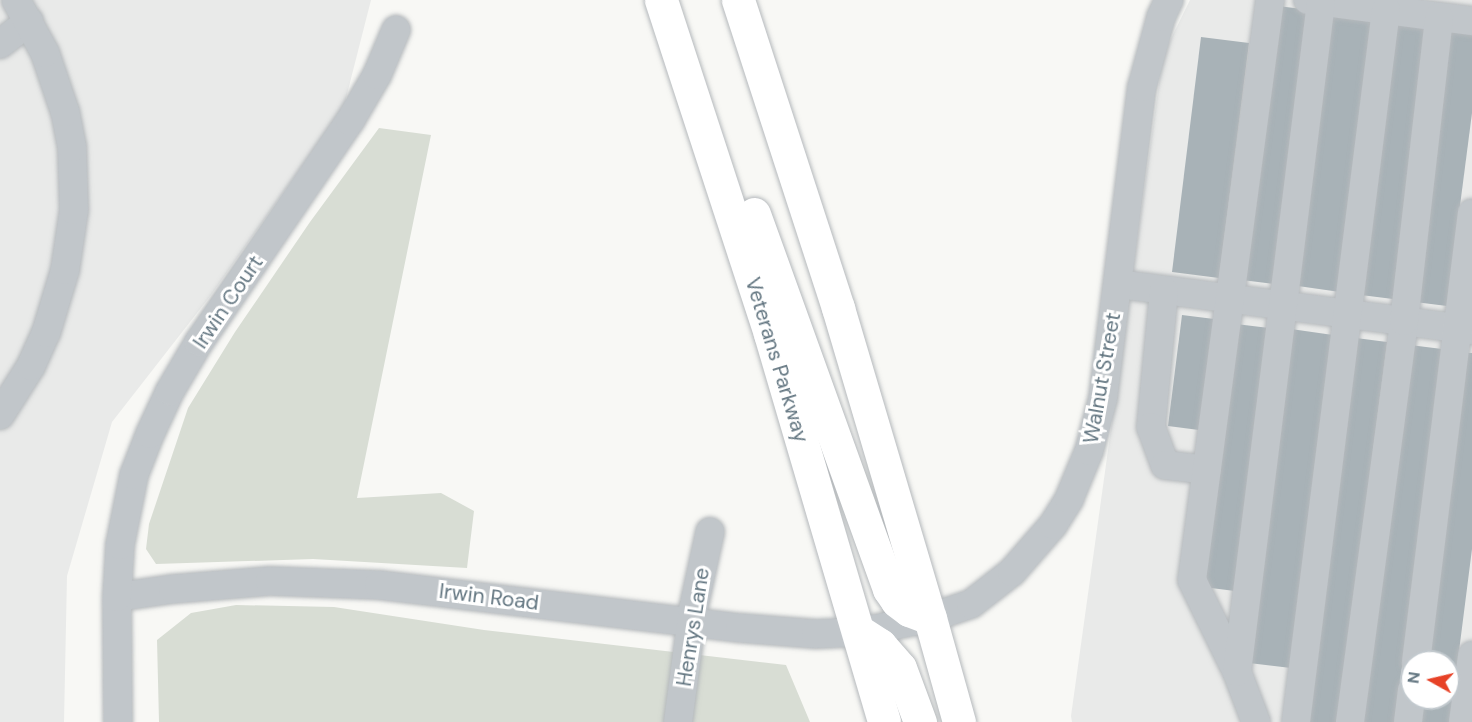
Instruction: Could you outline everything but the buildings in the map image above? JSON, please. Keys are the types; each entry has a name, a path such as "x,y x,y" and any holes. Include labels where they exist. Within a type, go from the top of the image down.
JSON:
{"highway":[{"name":"Veterans Parkway","path":"661,0 698,106 770,334 860,632 884,722"},
{"path":"738,0 804,200 930,618 959,722"},
{"path":"757,0 804,140 804,200"},
{"path":"698,106 730,150 889,589 897,601 909,610 930,618"},
{"path":"860,632 880,645 900,668 920,722"}],"street":[{"name":"Walnut Street","path":"860,632 930,618 970,604 993,588 1037,545 1069,499 1089,451 1103,398 1142,87 1161,17 1169,0"},
{"path":"1256,722 1237,672 1192,580 1270,0"},
{"path":"1237,672 1282,306 1314,1 1472,21"},
{"path":"0,44 23,10"},
{"path":"0,415 31,366 46,333 65,270 74,210 72,147 65,112 52,72 23,10"},
{"path":"1296,722 1350,315 1386,10"},
{"path":"1350,722 1404,321 1439,17"},
{"name":"Irwin Court","path":"118,722 117,597 120,545 134,475 170,391 199,342 350,121 377,75 396,30"},
{"path":"1418,650 1465,329 1472,213"},
{"path":"1118,284 1465,329"},
{"path":"1164,291 1151,427 1165,465 1207,470"},
{"name":"Henrys Lane","path":"678,722 692,623 710,532"},
{"name":"Irwin Road","path":"117,597 172,588 270,581 322,582 430,590 795,634 860,632"},
{"path":"1463,722 1472,656"}],"shaded area":[{"path":"0,0 371,0 344,106 211,295 112,422 67,576 64,722 0,722"},
{"path":"1190,0 1472,0 1472,722 1072,722 1071,716 1163,55"},
{"path":"379,128 431,135 357,498 441,493 474,511 467,568 313,559 156,564 146,549 149,524 188,408 235,332 310,222"},
{"path":"236,605 334,607 484,630 786,665 810,722 159,722 157,640 191,613"}]}
